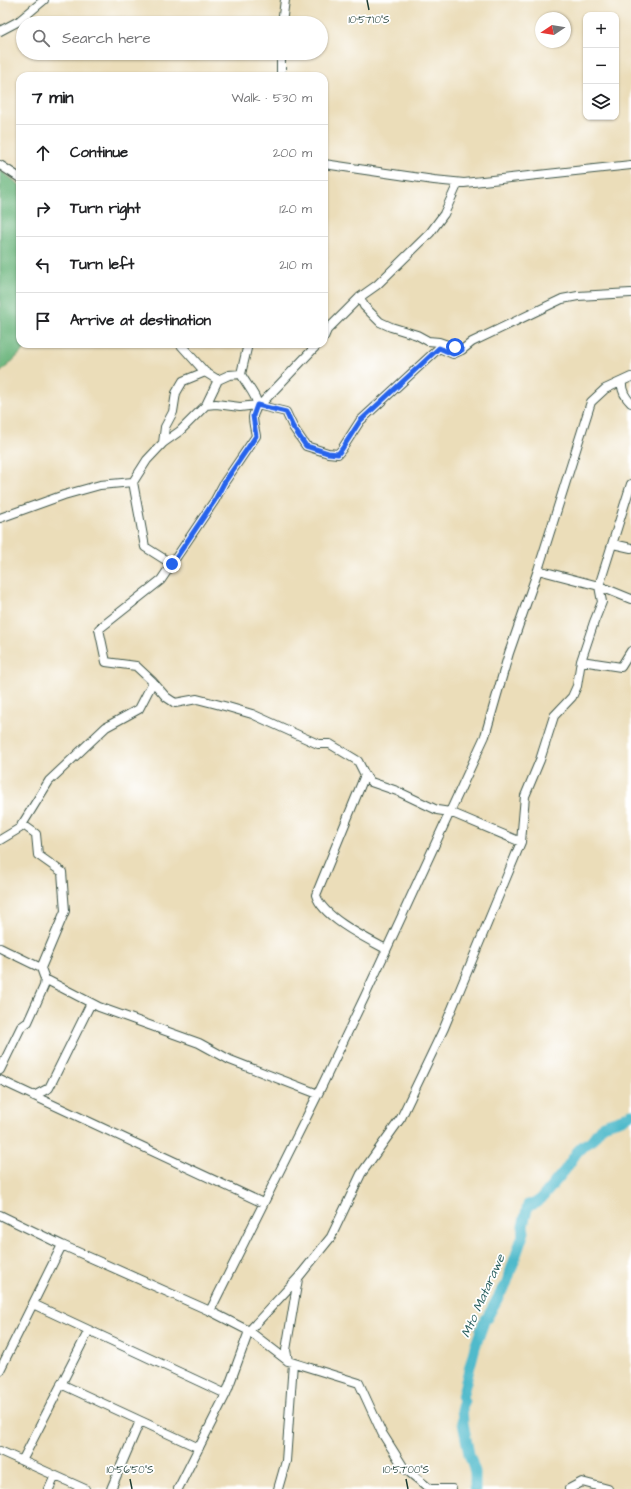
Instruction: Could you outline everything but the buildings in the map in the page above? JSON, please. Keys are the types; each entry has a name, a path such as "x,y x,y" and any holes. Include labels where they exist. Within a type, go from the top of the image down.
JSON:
{"street":[{"path":"25,16 44,0"},
{"path":"283,16 285,0"},
{"path":"0,31 16,23"},
{"path":"281,60 281,72"},
{"path":"0,165 16,175"},
{"path":"328,165 458,183 631,165"},
{"path":"328,330 360,297 376,285 430,233 444,214 458,183"},
{"path":"206,405 216,404 240,407 258,405 286,412 293,427 306,446 328,453 338,454 360,421 439,348 453,354 462,350 472,342 562,299 578,296 631,293"},
{"path":"360,297 364,306 380,322 428,341 439,342 462,350"},
{"path":"184,348 205,372 218,380"},
{"path":"247,348 241,374 246,385 254,394 258,405"},
{"path":"314,348 258,405 253,416 256,436 172,564 155,585 99,629 106,662 136,666 166,697 175,703 197,699 228,707 252,714 318,744 330,744 358,762 365,775 371,782 397,791 437,810 450,812 520,842"},
{"path":"163,443 165,426 173,412 176,393 183,380 205,372"},
{"path":"172,564 145,546 133,482 147,460 163,443 180,431 206,405 218,380 229,375 241,374"},
{"path":"210,1311 318,1094 485,736 509,653 538,570 591,402 605,389 631,377"},
{"path":"622,382 624,396 631,403"},
{"path":"0,518 64,495 100,485 133,482"},
{"path":"178,1489 226,1394 249,1331 298,1278 331,1237 361,1174 401,1118 444,1028 520,842 525,796 540,760 554,716 572,697 577,686 581,661 602,602 599,586 631,484"},
{"path":"613,544 631,548"},
{"path":"538,570 599,586 631,598"},
{"path":"581,661 621,666 631,651"},
{"path":"0,840 20,828 49,781 106,726 138,709 153,682"},
{"path":"365,775 316,895 321,906 335,918 354,932 386,949"},
{"path":"0,1070 21,1027 28,1022 44,986 45,979 41,968 65,911 62,872 38,855 36,834 22,824"},
{"path":"0,948 41,968"},
{"path":"45,979 91,1003 144,1024 200,1043 230,1060 318,1094"},
{"path":"34,1096 49,1088 91,1003"},
{"path":"0,1080 263,1203"},
{"path":"0,1215 62,1245 210,1311 249,1331 290,1362 358,1383 382,1433 404,1468 430,1489 452,1489"},
{"path":"0,1370 62,1245"},
{"path":"278,1489 286,1461 290,1362 286,1350 298,1278"},
{"path":"33,1304 226,1394"},
{"path":"22,1461 89,1330"},
{"path":"61,1384 199,1448"},
{"path":"111,1489 140,1421"},
{"path":"0,1451 85,1489"},
{"path":"49,1489 55,1476"},
{"path":"569,1489 582,1482 608,1489"}],"green space":[{"path":"0,170 16,182 16,348 26,348 0,373"}],"waterway":[{"name":"Mto Matarawe","path":"475,1489 475,1472 469,1454 463,1423 462,1407 464,1402 462,1397 475,1347 485,1319 505,1287 524,1232 523,1226 528,1205 534,1204 541,1199 565,1170 577,1152 591,1141 603,1125 622,1119 631,1114"}],"route":[{"path":"172,564 256,436 253,416 257,405 286,412 293,427 306,446 328,453 338,454 352,436 360,421 439,348 453,354 462,350 455,347"}]}
